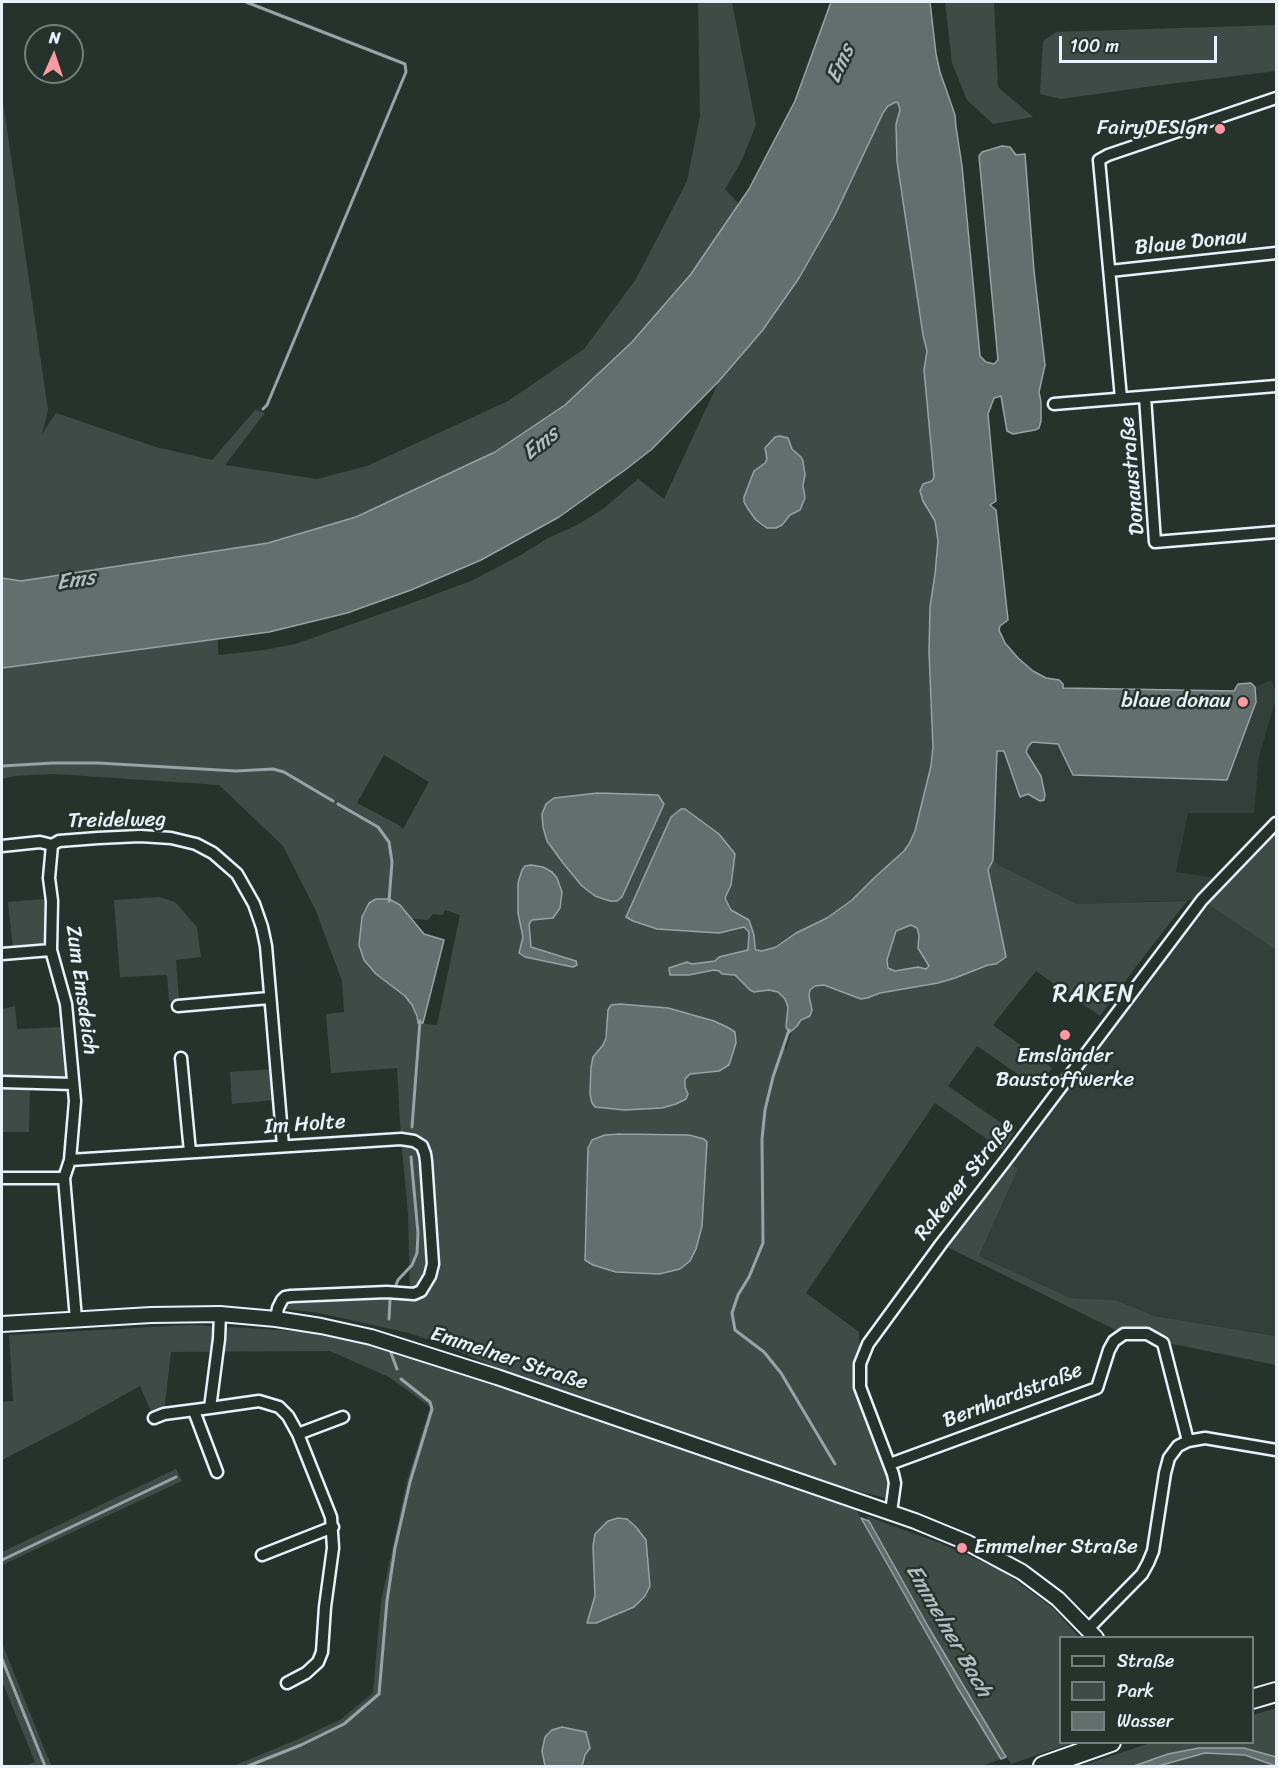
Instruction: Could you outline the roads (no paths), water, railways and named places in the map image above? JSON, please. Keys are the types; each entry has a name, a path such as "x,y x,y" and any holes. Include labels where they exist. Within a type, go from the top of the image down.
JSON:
{"main road":[{"path":"1254,1698 1274,1693"},
{"path":"1043,1767 1108,1744"}],"street":[{"name":"Blaue Donau","path":"1121,398 1099,160 1276,98"},
{"name":"Blaue Donau","path":"1110,271 1276,253"},
{"name":"Donaustraße","path":"1054,404 1276,386"},
{"name":"Donaustraße","path":"1146,397 1155,542 1276,532"},
{"name":"Rakener Straße","path":"891,1512 895,1483 890,1464 860,1387 860,1364 868,1344 1202,900 1276,823"},
{"name":"Treidelweg","path":"2,846 40,842 52,845 59,841 140,836 171,838 196,844 213,853 237,874 254,904 266,946 283,1146"},
{"name":"Zum Emsdeich","path":"52,845 49,878 52,901 51,950 66,1004 75,1101 69,1160 64,1178 76,1319"},
{"path":"2,954 51,950"},
{"path":"178,1006 269,998"},
{"path":"181,1058 190,1152"},
{"path":"2,1082 72,1084"},
{"name":"Im Holte","path":"69,1160 401,1139 422,1146 426,1161 433,1264 422,1291 414,1294 285,1297 278,1308 276,1319"},
{"path":"2,1178 64,1178"},
{"name":"Emmelner Straße","path":"2,1324 173,1314 220,1314 276,1319 371,1337 497,1377 891,1512 966,1542 1022,1572 1058,1599 1092,1633"},
{"path":"210,1408 220,1314"},
{"name":"Bernhardstraße","path":"890,1464 1097,1388 1109,1350 1114,1341 1124,1334 1147,1334 1163,1343 1188,1441"},
{"path":"154,1418 164,1414 259,1401 279,1407 288,1416 298,1434 329,1509 333,1527 333,1548 322,1652 318,1662 306,1673 287,1683"},
{"path":"194,1411 217,1472"},
{"path":"298,1434 343,1417"},
{"path":"1092,1633 1142,1574 1148,1563 1153,1551 1165,1473 1169,1458 1178,1446 1188,1441 1205,1438 1276,1450"},
{"path":"262,1555 333,1527"}],"water":[{"name":"Ems","path":"831,2 930,2 936,54 955,115 980,356 986,362 994,364 998,360 979,156 982,152 1002,146 1010,147 1016,155 1025,154 1034,271 1045,365 1039,392 1041,421 1039,428 1013,434 1007,431 1001,396 994,398 988,414 996,501 990,505 996,510 1008,620 1000,626 999,630 1005,643 1033,671 1046,678 1059,680 1063,688 1234,691 1238,684 1251,683 1255,687 1256,702 1227,780 1073,775 1058,744 1032,742 1026,752 1041,776 1045,795 1044,800 1040,801 1028,794 1020,797 1004,751 997,751 993,860 988,870 1006,957 996,964 938,983 880,993 861,999 824,985 815,986 810,990 809,996 812,1010 810,1016 801,1020 789,1033 786,1027 788,1007 785,999 778,992 769,990 754,992 735,975 722,974 714,970 689,975 670,975 669,968 687,962 692,964 715,961 719,957 748,950 749,932 744,927 719,933 657,929 626,917 671,817 681,809 685,809 719,834 735,854 731,885 725,898 731,910 749,920 755,948 762,951 776,947 796,933 827,918 852,900 904,851 915,831 931,766 933,747 929,652 930,607 938,541 935,521 920,491 923,484 932,481 934,477 924,370 927,351 897,161 896,124 900,110 896,102 888,106 883,113 835,215 799,278 762,331 719,381 652,449 559,517 481,560 411,590 347,613 269,632 2,668 2,578 21,581 268,543 356,517 495,452 565,405 632,342 691,274 749,189 795,101","holes":["911,925 917,928 918,948 929,966 926,969 918,967 895,971 888,968 887,960 896,931"]},
{"path":"775,437 788,438 792,449 803,461 805,498 800,510 790,515 782,525 767,528 756,520 744,502 744,497 754,471 767,459 765,448"},
{"path":"598,793 658,795 664,804 622,897 617,901 595,896 582,886 547,841 543,827 542,814 546,804 554,798"},
{"path":"525,866 543,867 552,872 562,892 560,908 553,918 532,920 529,924 531,947 576,961 577,965 573,967 525,957 519,953 523,937 518,913 518,883 522,870"},
{"path":"376,899 389,899 400,905 424,934 444,940 423,1023 418,1023 412,1005 405,996 376,974 364,960 359,945 362,917 369,903"},
{"path":"611,1005 668,1008 727,1027 735,1032 736,1043 729,1065 719,1071 690,1074 685,1079 688,1094 686,1099 676,1104 662,1108 624,1110 595,1107 590,1094 593,1057 606,1038 608,1010"},
{"path":"605,1135 689,1135 707,1142 702,1226 690,1261 680,1269 659,1274 616,1272 585,1260 588,1148 592,1140"},
{"path":"618,1518 627,1519 646,1540 650,1586 645,1596 634,1607 596,1623 587,1623 595,1596 593,1546 595,1534 608,1521"},
{"path":"861,1518 869,1521 929,1628 1006,1757 1001,1759 957,1687"},
{"path":"562,1727 586,1732 590,1748 582,1766 545,1766 542,1751 545,1737 552,1730"},
{"path":"1199,1748 1244,1748 1276,1757 1276,1766 1245,1755 1205,1753 1158,1766 1134,1766 1168,1754"}],"waterway":[{"path":"246,2 405,64 406,72 267,405 263,409"},
{"path":"2,766 98,763 236,771 273,769 284,772 333,801"},
{"path":"338,804 378,827 389,842 392,862 389,901"},
{"path":"412,1127 420,1021"},
{"name":"Emmelner Bach","path":"789,1030 773,1077 765,1110 762,1139 763,1243 749,1277 738,1295 732,1313 735,1330 764,1352 781,1373 835,1464"},
{"path":"389,1319 390,1300 398,1280 412,1265 417,1253 418,1233 411,1157"},
{"path":"391,1353 397,1369"},
{"path":"248,1766 301,1745 344,1724 379,1694 387,1601 395,1548 410,1482 432,1409 430,1402 401,1379"},
{"path":"2,1560 176,1477"},
{"path":"2,1659 45,1766"}],"place":[{"name":"FairyDESIgn","path":"1220,129"},
{"name":"blaue donau","path":"1243,702"},
{"name":"Emsländer Baustoffwerke","path":"1065,1035"},
{"name":"Emmelner Straße","path":"962,1548"}],"district":[{"name":"RAKEN","path":"1094,995"}]}
